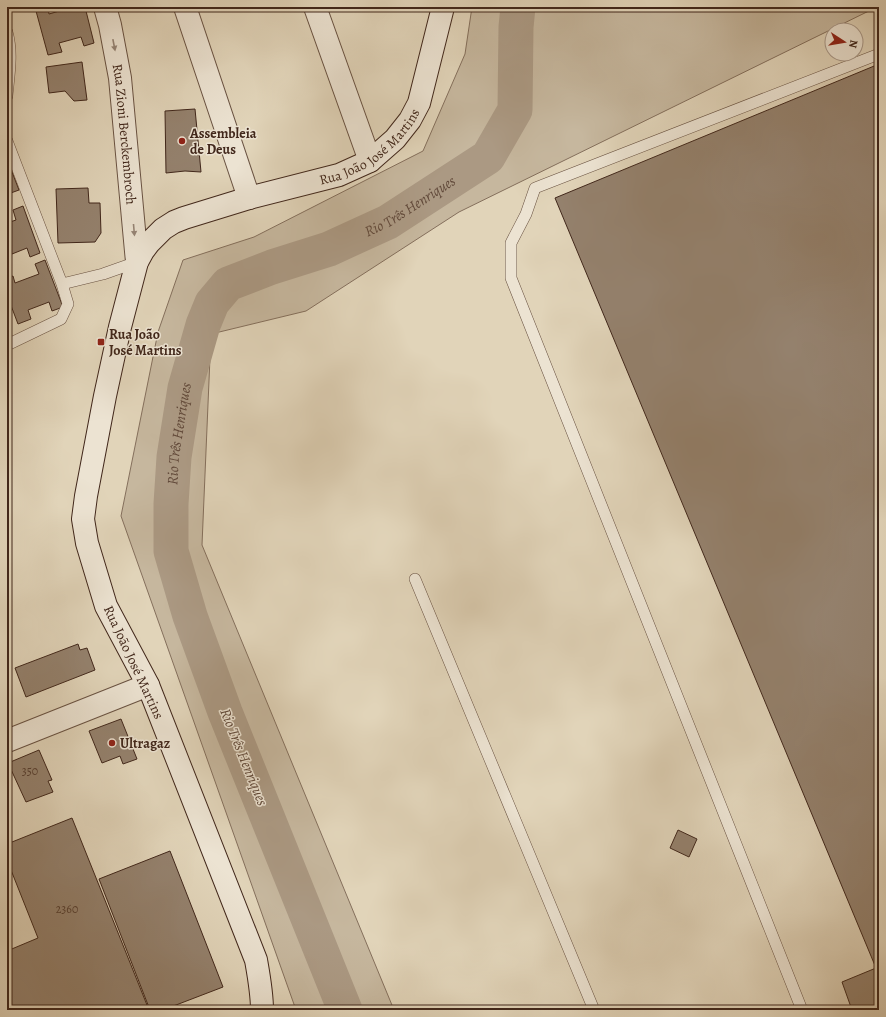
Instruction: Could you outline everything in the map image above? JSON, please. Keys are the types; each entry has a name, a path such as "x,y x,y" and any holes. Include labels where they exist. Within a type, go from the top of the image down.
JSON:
{"main road":[{"name":"Rua Zioni Berckembroch","path":"105,7 110,24 120,78 137,262"},
{"path":"185,7 249,198"},
{"path":"315,7 370,161"},
{"name":"Rua João José Martins","path":"262,1010 260,979 256,960 148,685 106,606 87,543 84,519 86,496 120,327 137,262 143,251 164,229 174,222 184,218 249,198 339,175 370,161 396,139 410,120 419,103 443,7"},
{"path":"7,741 148,685"}],"lane":[{"path":"7,32 11,61 7,96"},
{"path":"802,1010 511,278 511,243 526,214 535,188 879,54"},
{"path":"7,141 62,284 68,304 61,319 7,344"},
{"path":"62,284 103,274 137,262"},
{"path":"415,579 594,1010"}],"shaded area":[{"path":"472,7 877,7 846,22 824,22 824,33 459,212 306,311 211,334 202,545 394,1010 296,1010 121,516 158,332 183,260 254,237 423,151 465,54"}],"building":[{"path":"48,7 49,14 73,7 85,7 94,43 84,46 81,37 59,43 62,52 48,55 36,11"},
{"path":"82,62 87,100 74,101 65,91 49,93 46,67"},
{"path":"879,64 879,1010 852,1010 842,982 876,968 555,198"},
{"name":"Assembleia de Deus","path":"195,109 201,172 185,171 166,173 165,111"},
{"path":"7,159 19,190 8,194 7,191"},
{"path":"88,188 89,203 100,203 101,233 95,242 58,243 56,189"},
{"path":"23,206 40,253 30,257 27,248 7,256 7,223 16,220 13,210"},
{"path":"45,260 63,307 52,311 49,302 28,310 31,319 18,324 7,295 7,278 13,276 15,283 39,274 35,264"},
{"path":"78,644 80,650 87,648 95,670 26,697 15,668"},
{"name":"Ultragaz","path":"121,719 137,759 123,764 120,756 102,763 89,731"},
{"path":"39,750 52,780 48,781 53,792 26,802 8,763"},
{"path":"72,818 149,1010 7,1010 7,951 38,938 7,860 7,844"},
{"path":"678,830 697,839 689,857 670,848"},
{"path":"170,851 223,987 163,1010 150,1010 99,879"}],"waterway":[{"name":"Rio Três Henriques","path":"345,1010 225,712 190,616 171,551 171,504 174,457 185,388 203,325 212,303 228,284 272,267 329,249 388,222 488,157 515,110 516,27 518,7"}],"place":[{"name":"Assembleia de Deus","path":"182,141"},
{"name":"Rua João José Martins","path":"101,342"},
{"name":"Ultragaz","path":"112,743"}]}
